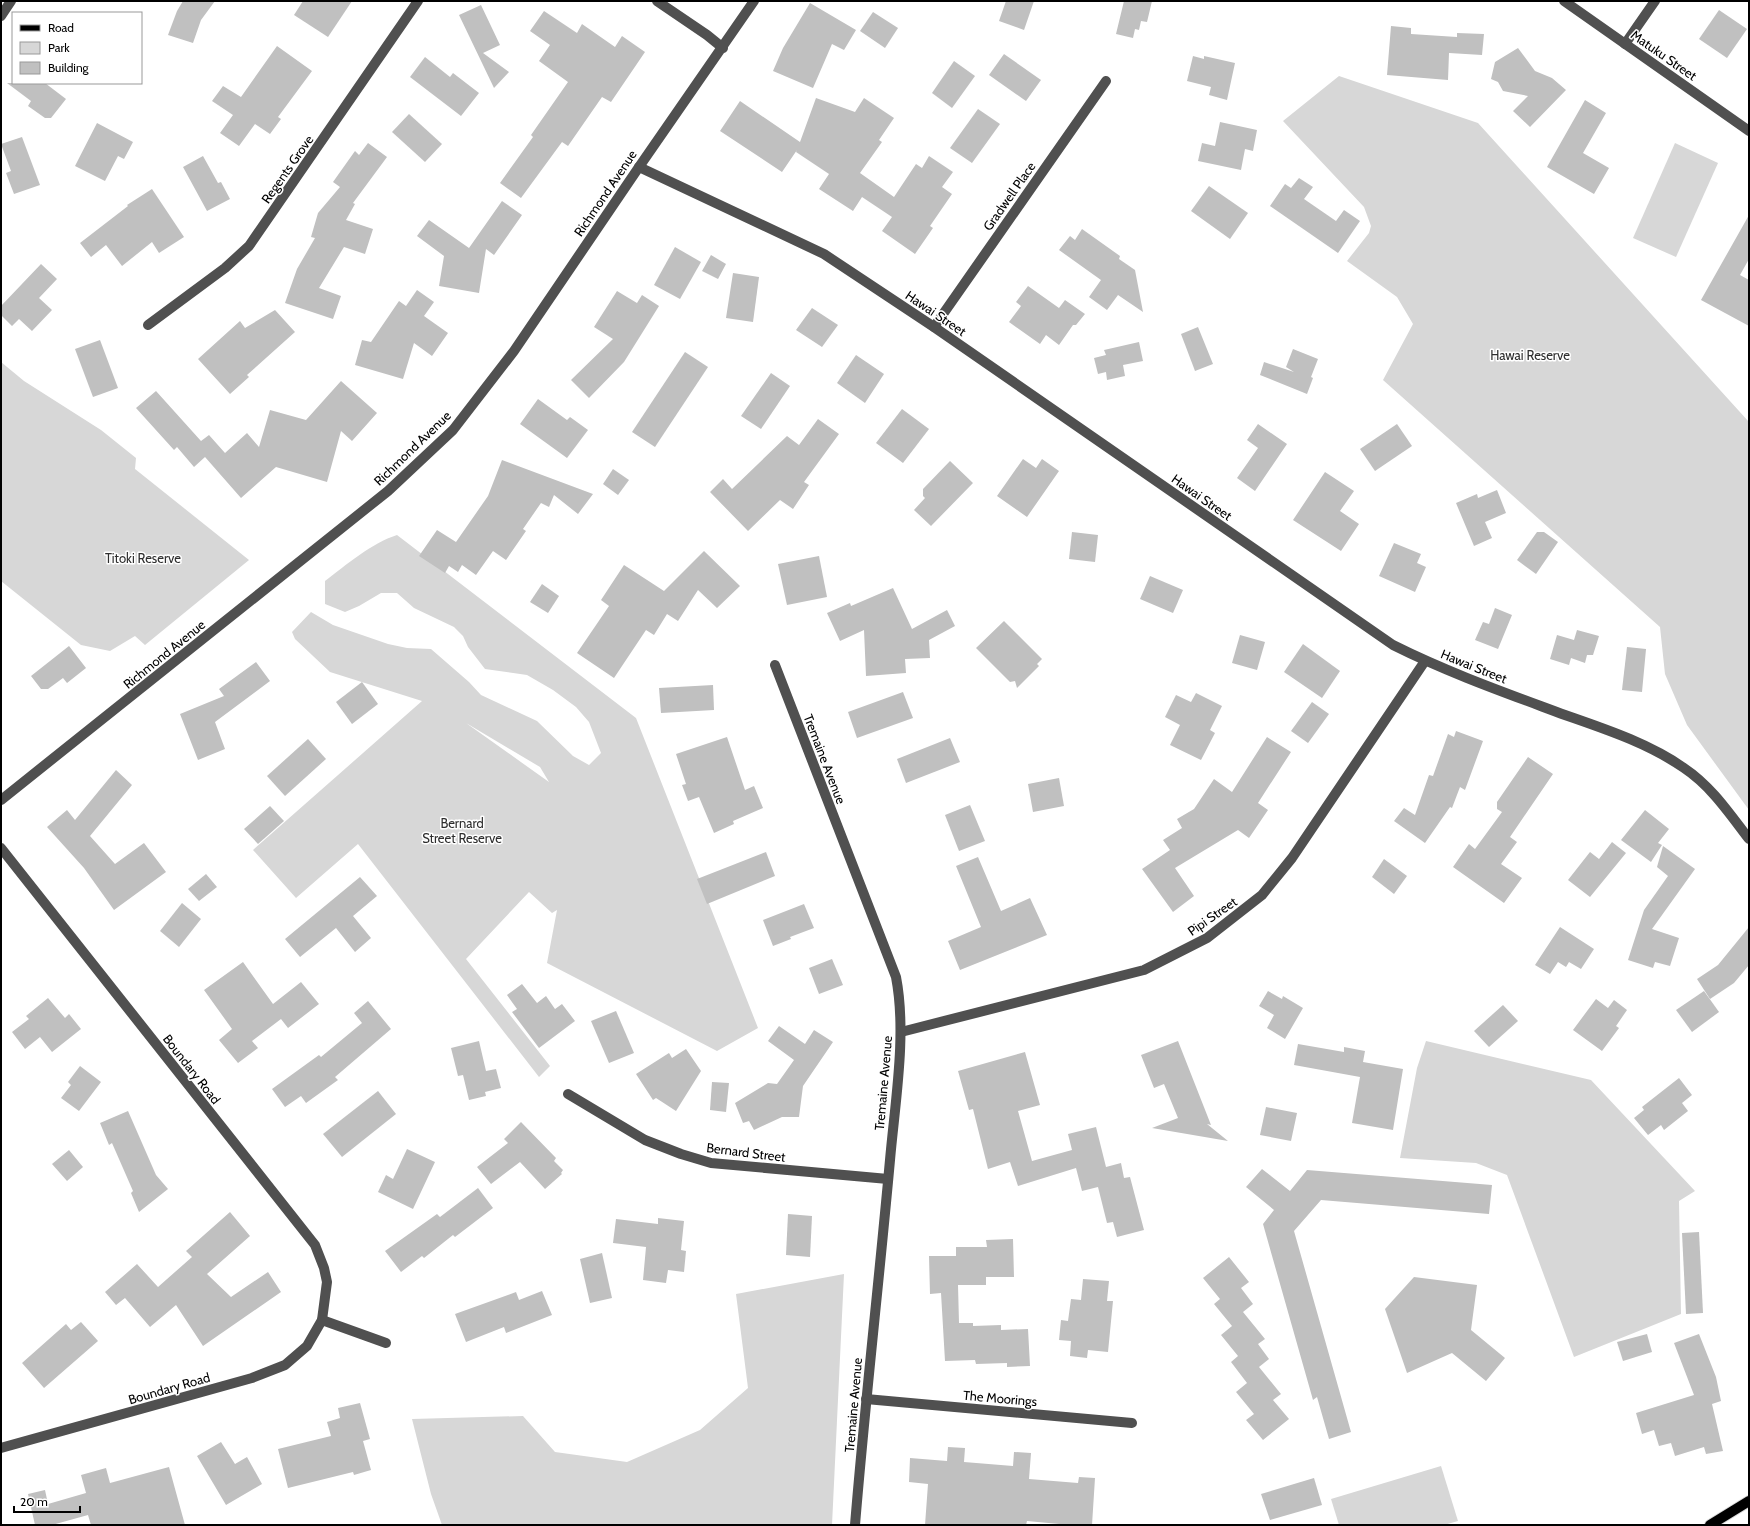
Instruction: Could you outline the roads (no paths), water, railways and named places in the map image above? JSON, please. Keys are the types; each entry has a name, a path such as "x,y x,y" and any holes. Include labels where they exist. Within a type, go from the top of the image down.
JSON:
{"main road":[{"path":"1710,1525 1749,1501"}],"street":[{"path":"1,16 11,1"},
{"name":"Regents Grove","path":"148,325 225,268 249,246 418,1"},
{"path":"657,1 707,35 723,48"},
{"name":"Richmond Avenue","path":"1,800 388,491 453,430 514,351 638,167 723,48 754,1"},
{"name":"Matuku Street","path":"1564,1 1749,131"},
{"path":"1625,44 1655,1"},
{"name":"Gradwell Place","path":"934,327 1106,81"},
{"name":"Hawai Street","path":"638,167 824,254 934,327 1393,645 1462,677 1624,736 1653,750 1684,768 1715,794 1749,839"},
{"name":"Pipi Street","path":"901,1032 1144,970 1207,938 1262,895 1292,858 1425,661"},
{"name":"Tremaine Avenue","path":"775,665 896,977 900,999 901,1032 866,1399 856,1525"},
{"name":"Boundary Road","path":"1,848 315,1245 324,1268 327,1282 322,1320 307,1346 285,1365 252,1378 1,1448"},
{"name":"Bernard Street","path":"568,1094 645,1140 681,1154 711,1163 888,1179"},
{"path":"322,1320 386,1343"},
{"name":"The Moorings","path":"866,1399 1132,1422"}],"park label":[{"name":"Hawai Reserve","path":"1530,355"},
{"name":"Titoki Reserve","path":"143,558"},
{"name":"Bernard Street Reserve","path":"462,830"}]}
